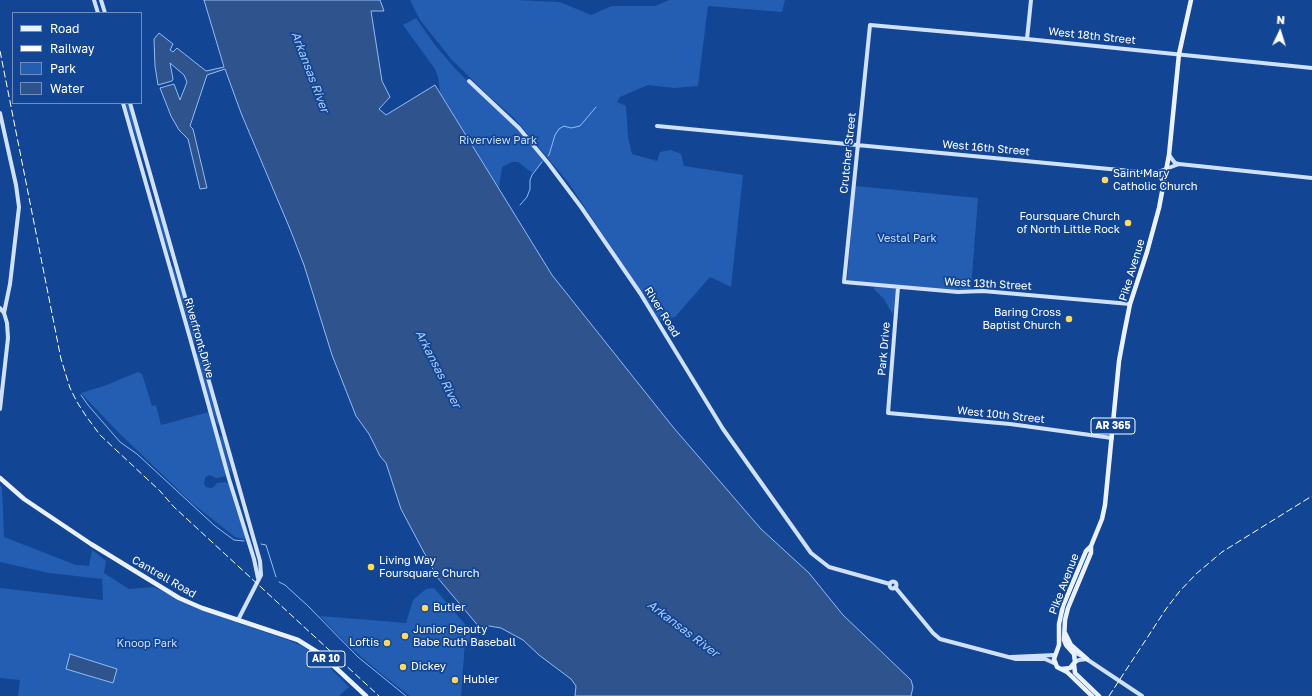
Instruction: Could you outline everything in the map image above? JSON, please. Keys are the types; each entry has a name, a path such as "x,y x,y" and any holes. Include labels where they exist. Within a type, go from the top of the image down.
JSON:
{"main road":[{"name":"Pike Avenue","path":"1072,651 1064,640 1068,608 1091,553 1091,546 1102,518 1105,505 1124,334 1130,304 1156,222 1164,183 1169,155 1179,54 1191,0"},
{"name":"Cantrell Road","path":"1,477 24,499 91,544 165,590 192,604 298,640 322,655 366,696"},
{"name":"Pike Avenue","path":"1055,654 1059,645 1059,624 1063,606 1086,551 1091,546"},
{"path":"1065,627 1066,636 1069,642 1087,659"},
{"path":"1055,654 1063,648 1072,651 1075,656 1075,672 1098,696"},
{"name":"AR 365","path":"1055,654 1056,664"},
{"path":"1062,669 1068,669 1075,663"},
{"path":"1056,664 1067,672 1092,696"}],"street":[{"path":"94,0 98,12"},
{"path":"101,0 105,12"},
{"path":"1027,39 1031,0"},
{"name":"West 18th Street","path":"870,25 1027,39 1312,68"},
{"name":"Crutcher Street","path":"844,282 870,25"},
{"name":"River Road","path":"469,81 519,128 573,196 640,293 723,429 808,549 824,564 835,569 890,584 891,588 895,587 933,633 940,639 1011,657"},
{"name":"Riverfront Drive","path":"123,104 190,338 228,479 254,558 258,578"},
{"name":"Riverfront Drive","path":"130,104 259,556 261,575 258,578 238,620"},
{"path":"0,112 16,185 19,207 8,297 4,313"},
{"name":"West 16th Street","path":"657,126 1154,172 1179,164 1312,178"},
{"path":"1169,155 1175,163 1179,164"},
{"path":"1154,172 1159,175 1164,183"},
{"name":"West 13th Street","path":"844,282 958,292 983,291 1130,304"},
{"name":"Park Drive","path":"888,414 898,287"},
{"path":"0,308 4,313 7,323 8,338 0,410"},
{"name":"West 10th Street","path":"888,414 1010,424 1112,438"},
{"path":"1072,651 1087,659 1142,696"},
{"path":"1011,657 1055,654"},
{"path":"1011,657 1016,659 1046,659 1056,664"},
{"path":"1075,663 1079,660 1087,659"}],"green space":[{"path":"410,0 515,0 560,2 591,15 612,6 655,6 669,0 785,0 782,12 708,6 698,86 674,88 648,85 620,97 617,102 626,106 628,137 632,154 657,161 660,152 671,150 681,154 684,166 743,175 731,287 710,277 675,317 660,321 568,182 514,118 452,60 420,20"},
{"name":"Riverview Park","path":"416,18 435,45 453,66 481,95 515,125 544,161 532,173 518,162 512,162 502,167 499,188 440,92 438,77 435,69 403,25"},
{"path":"125,104 128,104 142,152"},
{"name":"Vestal Park","path":"855,186 978,198 971,289 957,290 847,281"},
{"path":"157,210 159,210 171,257 160,228 156,213"},
{"path":"172,266 183,294 196,344 194,343"},
{"path":"874,287 896,289 893,315 884,299 874,289"},
{"path":"196,353 199,355 214,403 219,422 218,426 206,393"},
{"path":"138,372 142,374 152,406 156,405 161,425 209,412 225,476 216,478 210,475 205,477 204,484 206,487 210,488 214,487 217,483 226,482 229,485 247,540 235,537 192,503 117,431 81,393 104,386"},
{"path":"220,435 223,438 232,474 229,470 220,444"},
{"name":"Knoop Park","path":"0,485 2,487 4,537 76,565 89,566 92,550 106,561 104,573 129,589 154,587 203,611 302,646 319,657 349,687 339,696 18,696 20,680 0,678 0,588 103,600 102,579 49,573 0,562"},
{"name":"Junior Deputy Babe Ruth Baseball","path":"434,588 470,630 470,642 465,642 461,696 410,696 351,648 320,616 406,623 413,600 426,589"}],"water":[{"name":"Arkansas River","path":"204,0 380,0 384,11 371,11 382,81 390,97 379,109 386,115 435,85 552,275 673,427 761,529 809,573 843,615 911,680 913,687 911,696 575,696 576,686 571,679 539,655 523,640 501,628 489,626 480,628 437,577 401,509 386,463 380,456 369,434 356,416 332,355 304,265 241,113 225,69 207,75 190,126 193,129 207,188 200,189 188,139 179,130 171,116 160,88 174,84 180,100 187,82 184,75 170,63 173,79 172,81 158,85 155,66 154,39 159,33 173,44 170,50 173,52 177,48 206,71 224,67"},
{"path":"70,654 117,669 113,683 66,669"}],"waterway":[{"path":"548,156 555,135 559,129 564,126 571,128 580,126 596,107"},
{"path":"520,205 527,197 532,175 542,162"},
{"path":"81,395 120,442 137,454 215,526 234,540 244,541"},
{"path":"261,544 266,545 276,577"},
{"path":"279,582 285,585 308,606 358,657 406,696"}],"railway":[{"path":"0,51 61,359 70,388 77,402 100,435 160,491 174,507 379,696"},
{"path":"1109,696 1166,609 1196,574 1222,552 1312,496"}],"place":[{"name":"Saint Mary Catholic Church","path":"1105,180"},
{"name":"Foursquare Church of North Little Rock","path":"1128,223"},
{"name":"Baring Cross Baptist Church","path":"1069,319"},
{"name":"Living Way Foursquare Church","path":"371,567"},
{"name":"Butler","path":"425,608"},
{"name":"Junior Deputy Babe Ruth Baseball","path":"405,636"},
{"name":"Loftis","path":"387,643"},
{"name":"Dickey","path":"403,667"},
{"name":"Hubler","path":"455,680"}]}
